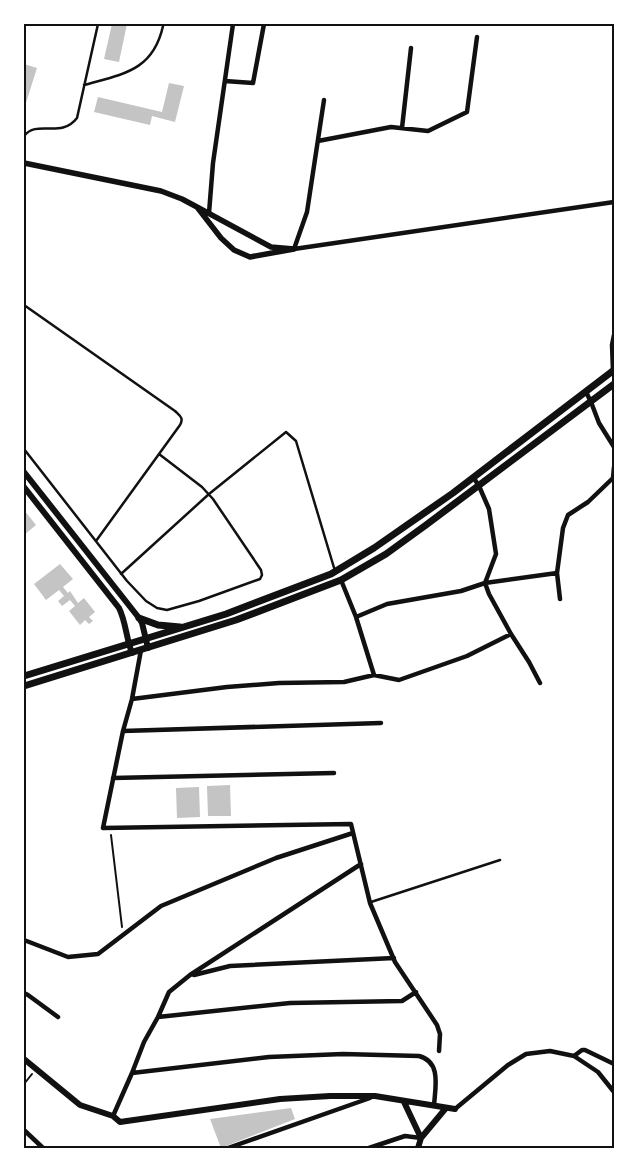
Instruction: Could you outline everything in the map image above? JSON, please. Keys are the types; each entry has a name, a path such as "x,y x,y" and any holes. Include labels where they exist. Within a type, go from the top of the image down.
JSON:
{"main road":[{"path":"24,676 226,614 336,572 453,494 614,371"},
{"path":"24,686 236,620 341,580 386,554 480,486 614,384"},
{"path":"24,472 139,618 142,623 145,639 144,649"},
{"path":"24,487 119,608 125,623 128,644 132,653"},
{"path":"139,618 158,625 185,627"},
{"path":"82,659 85,667"},
{"path":"24,1059 80,1105 113,1116 120,1122 280,1099 330,1096 375,1096 454,1109"},
{"path":"404,1102 421,1138"},
{"path":"418,1148 421,1138 446,1108"}],"street":[{"path":"209,213 213,163 233,24"},
{"path":"225,81 253,83 264,24"},
{"path":"318,141 391,127 428,131 467,112 477,37"},
{"path":"402,128 411,48"},
{"path":"294,250 307,212 324,100"},
{"path":"24,163 161,191 182,199 271,247 294,250"},
{"path":"197,207 221,238 234,250 250,257 614,202"},
{"path":"614,335 612,345 614,371"},
{"path":"586,392 599,423 614,447"},
{"path":"560,599 557,573 563,528 568,515 588,502 613,478 614,467"},
{"path":"473,477 480,486 489,509 496,554 485,583 489,594 540,683"},
{"path":"356,617 387,604 461,591 485,583 557,573"},
{"path":"341,580 356,617 374,675"},
{"path":"132,699 227,687 279,683 344,682 374,675 399,680 467,656 511,634"},
{"path":"144,649 123,731 103,828 351,824 370,903 394,958 438,1025 440,1034 439,1051"},
{"path":"123,731 381,722"},
{"path":"113,778 334,772"},
{"path":"24,940 68,957 98,954 161,906 276,858 353,833"},
{"path":"113,1116 144,1042 169,992 190,975 361,864"},
{"path":"190,975 230,966 394,958"},
{"path":"158,1017 290,1003 402,1001 416,992"},
{"path":"24,993 58,1018"},
{"path":"574,1056 585,1050 614,1064"},
{"path":"454,1109 508,1065 526,1054 550,1051 574,1056 598,1072 614,1092"},
{"path":"132,1073 269,1057 343,1054 419,1056 428,1059 436,1072 434,1106"},
{"path":"228,1148 375,1096"},
{"path":"24,1130 43,1148"},
{"path":"369,1148 405,1136 421,1138"}],"lane":[{"path":"24,136 30,130 62,128 73,123 76,118 98,24"},
{"path":"84,85 121,74 135,68 146,60 158,43 163,26"},
{"path":"24,305 181,417 182,422 180,425 96,542"},
{"path":"122,574 209,494 286,432 296,441 336,572"},
{"path":"24,450 122,574 146,601 157,608 167,610 260,580 261,570 209,494 159,454"},
{"path":"370,903 500,860"}],"path":[{"path":"111,828 123,935"},
{"path":"24,1084 37,1069"}],"building":[{"path":"112,24 127,24 119,62 104,59"},
{"path":"24,64 37,68 24,109"},
{"path":"169,83 184,86 175,122 152,116 150,125 94,112 98,97 162,112"},
{"path":"24,510 36,525 24,535"},
{"path":"60,564 73,579 63,587 68,593 70,591 78,603 84,598 95,612 89,617 93,621 89,624 85,620 80,625 69,611 75,606 70,600 62,606 58,601 64,596 59,590 46,600 34,584"},
{"path":"230,785 231,816 208,816 207,786"},
{"path":"199,787 200,817 177,818 176,788"},
{"path":"291,1108 295,1119 221,1148 210,1119"}]}
